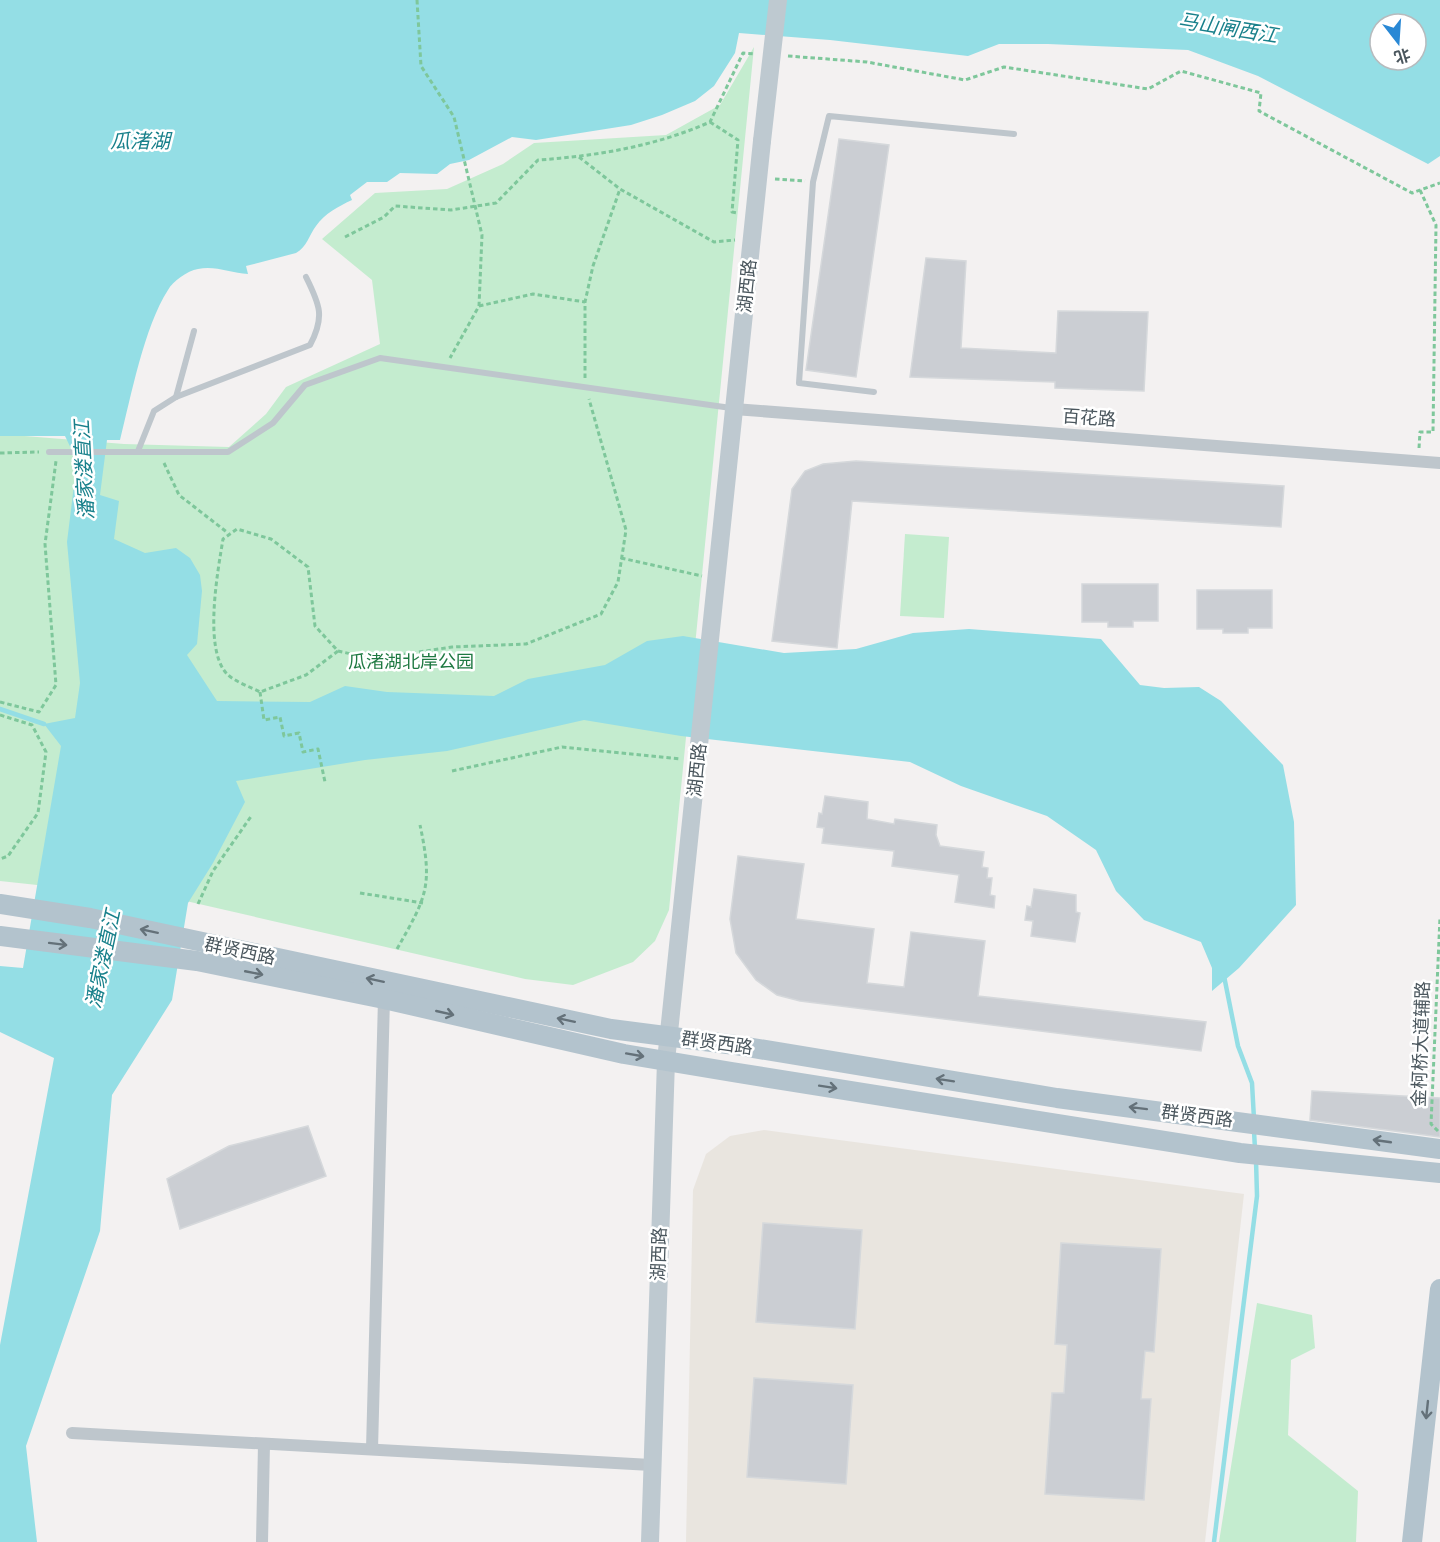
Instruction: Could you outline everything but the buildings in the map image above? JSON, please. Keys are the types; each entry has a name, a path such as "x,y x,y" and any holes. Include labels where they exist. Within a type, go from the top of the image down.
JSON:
{"main road":[{"name":"群贤西路","path":"0,904 90,918 600,1027 735,1044 1057,1098 1440,1149"},
{"name":"群贤西路","path":"0,936 197,961 384,999 666,1061 1240,1153 1440,1173"},
{"path":"1412,1542 1440,1289"}],"street":[{"name":"湖西路","path":"650,1542 668,1036 778,0"},
{"name":"百花路","path":"734,409 1440,463"},
{"path":"372,1449 384,999"},
{"path":"72,1433 651,1465"},
{"path":"262,1542 264,1444"}],"lane":[{"path":"874,392 800,383 813,182 829,116 1014,134"},
{"path":"138,451 154,411 176,397 310,345 321,325 316,297 306,277"},
{"path":"176,397 194,331"},
{"path":"50,452 109,450 228,452 273,423 305,385 380,358 734,409"}],"path":[{"path":"417,0 421,66 454,117 482,236 480,306 444,367"},
{"path":"710,122 738,140 732,212 755,213"},
{"path":"579,157 620,189 714,242 752,237"},
{"path":"758,177 813,182"},
{"path":"338,651 306,675 260,692 226,674 216,646 214,597 223,539 228,533 237,529 271,539 309,567 315,626 338,651 373,658 452,647 526,644 601,614 618,582 626,530 586,388 585,302 593,266 620,189"},
{"path":"1418,462 1419,432 1433,432 1436,225 1420,190"},
{"path":"480,306 533,294 585,302"},
{"path":"0,702 39,712 56,685 45,544 58,450"},
{"path":"0,453 50,452"},
{"path":"159,452 179,495 228,533"},
{"path":"621,558 717,578"},
{"path":"260,692 264,720 280,717 284,736 299,733 303,752 318,749 325,782"},
{"path":"0,715 32,726 46,752 38,813 8,856 0,859"},
{"path":"452,771 562,747 698,755"},
{"path":"198,904 213,871 252,815"},
{"path":"397,949 423,903 427,858 420,825"},
{"path":"360,893 423,903"},
{"name":"金柯桥大道辅路","path":"1440,917 1431,1124 1440,1134"}],"shaded area":[{"path":"764,1130 1244,1194 1205,1542 686,1542 693,1190 706,1154 730,1136"}],"green space":[{"name":"瓜渚湖北岸公园","path":"754,47 669,910 655,941 633,962 573,985 525,979 186,901 0,881 0,434 124,444 229,447 266,414 286,387 380,344 372,280 322,239 375,193 447,189 503,164 534,143 666,135 720,105"},
{"path":"905,534 949,537 944,618 900,616"},
{"path":"1257,1303 1312,1315 1315,1348 1291,1360 1288,1435 1358,1491 1356,1542 1219,1542"}],"water":[{"path":"0,0 1440,0 1440,156 1428,164 1258,76 1188,50 999,44 968,56 830,40 739,33 735,53 714,86 695,101 631,125 536,140 512,137 469,160 450,164 437,174 400,173 387,182 367,182 350,195 352,200 319,222 303,248 296,253 246,266 248,274 204,268 189,272 173,283 159,305 145,342 120,440 107,440 100,495 119,501 114,539 145,553 176,548 190,558 200,575 202,591 197,644 187,655 217,701 310,702 345,686 387,692 494,696 528,679 605,665 647,641 683,636 784,653 856,649 913,633 969,629 1101,639 1140,685 1164,688 1199,687 1221,701 1283,765 1294,822 1296,905 1239,968 1212,991 1212,968 1201,942 1144,920 1116,891 1096,850 1047,816 961,786 910,762 681,736 584,720 447,751 365,760 236,781 245,802 213,863 188,903 172,1000 112,1095 100,1231 26,1446 37,1542 0,1542 0,1345 54,1058 0,1032 0,966 23,968 61,746 44,724 75,718 80,683 67,542 77,461 65,436 0,436"}],"waterway":[{"path":"0,709 44,724"},
{"path":"1224,976 1238,1046 1252,1083 1254,1119"},
{"path":"1254,1131 1255,1149"},
{"path":"1214,1542 1257,1196 1256,1160"}],"water label":[{"name":"马山闸西江","path":"1228,28"},
{"name":"瓜渚湖","path":"140,141"},
{"name":"潘家溇直江","path":"84,470"},
{"name":"潘家溇直江","path":"103,959"}]}
